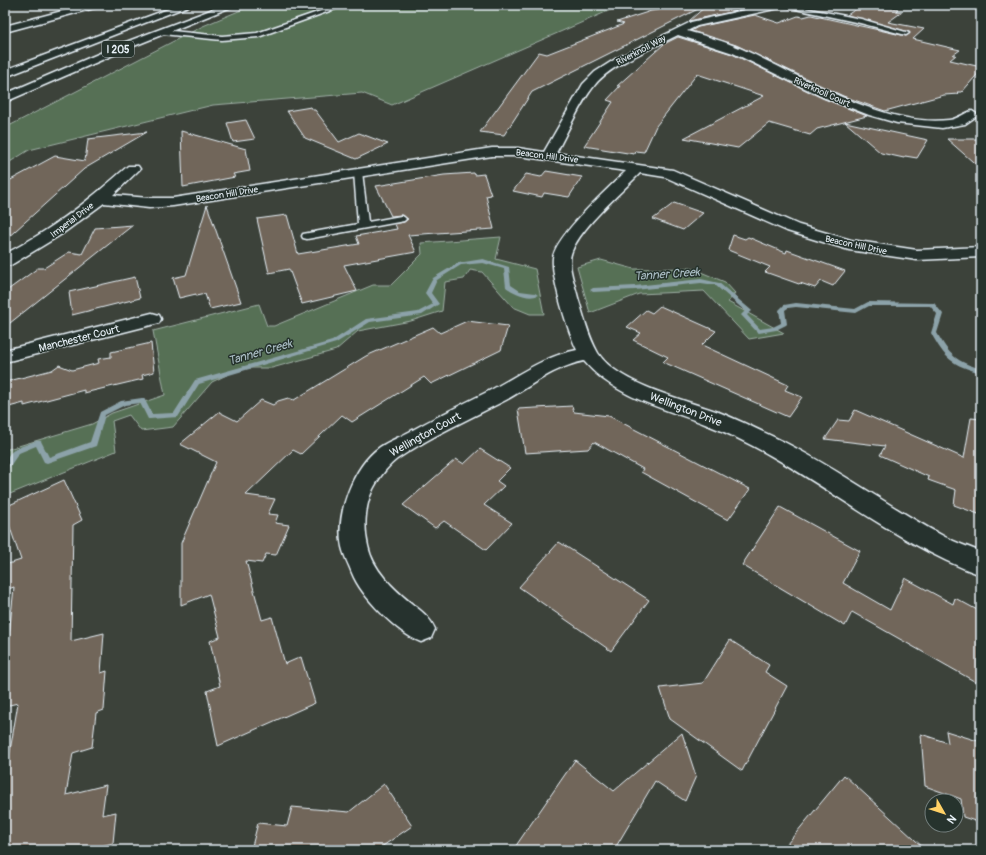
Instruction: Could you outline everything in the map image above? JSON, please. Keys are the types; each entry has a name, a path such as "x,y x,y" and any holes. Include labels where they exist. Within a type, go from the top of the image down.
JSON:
{"main road":[{"path":"5,30 96,5"},
{"name":"I 205","path":"5,74 187,5"},
{"name":"I 205","path":"5,98 162,32 232,5"},
{"name":"Riverknoll Way","path":"548,156 589,84 599,74 676,32 703,21 780,5"},
{"name":"Riverknoll Court","path":"676,32 725,46 861,110 876,115 909,121 943,124 956,123 972,115"},
{"name":"Beacon Hill Drive","path":"101,198 149,203 173,202 492,152 548,156 637,168 678,176 793,228 833,241 876,250 917,255 981,252"},
{"name":"Wellington Drive","path":"637,168 579,227 564,249 561,257 563,273 578,331 588,354 602,370 629,387 678,407 714,419 756,438 797,459 937,545 981,564"},
{"name":"Imperial Drive","path":"5,261 55,234 101,198 133,169"},
{"name":"Manchester Court","path":"5,356 152,319"},
{"name":"Wellington Court","path":"422,629 387,600 366,575 355,547 353,524 357,497 368,476 387,454 441,424 500,394 550,365 566,358 588,354"}],"lane":[{"path":"162,32 222,38 258,35 343,5"},
{"path":"780,5 861,21 906,33"},
{"path":"358,172 360,180 363,226"},
{"path":"307,236 401,220"}],"green space":[{"path":"253,5 622,5 392,105 362,93 213,105 29,150 5,165 5,128 203,26"},
{"path":"501,237 496,259 535,269 544,314 530,314 513,307 482,272 470,270 464,279 445,282 442,311 411,321 358,331 336,350 272,368 241,368 212,382 173,427 141,431 129,415 112,421 116,451 5,496 5,450 92,424 112,413 165,395 153,331 259,304 267,326 274,326 373,285 391,285 422,254 421,243"},
{"path":"601,260 634,269 691,268 725,282 735,293 728,302 784,333 749,339 704,291 639,294 590,313 577,267"}],"building":[{"path":"689,5 699,5 700,8 532,92 504,135 480,132 539,52 547,54 624,24 617,22 651,11"},
{"path":"707,5 726,5 740,10 689,21"},
{"path":"862,5 875,5 898,9 896,11 902,12 888,22 924,29 913,39 960,50 953,55 956,55 950,60 981,67 981,70 962,92 957,92 959,94 944,95 885,111 843,96 736,45 691,31 698,27 755,15 779,23 798,16 803,17 811,15 906,36 910,33 847,15"},
{"path":"678,37 732,54 822,98 867,116 817,129 810,135 769,123 738,148 684,138 764,96 697,74 656,126 644,152 635,151 634,154 584,146 613,102 607,100 620,86 617,86 664,44"},
{"path":"311,107 315,110 339,142 359,133 388,144 356,159 305,138 287,111"},
{"path":"246,120 255,139 233,142 227,123"},
{"path":"845,122 928,140 917,158 905,156 904,158 881,153"},
{"path":"181,131 246,149 250,171 233,174 235,177 183,187"},
{"path":"147,132 84,169 5,240 5,183 55,156 85,161 88,139"},
{"path":"947,139 981,139 981,169"},
{"path":"546,171 582,177 569,197 544,193 542,197 513,191 526,174 541,177"},
{"path":"474,173 475,175 484,174 491,195 486,196 494,229 408,235 416,252 344,265 357,291 302,304 289,269 269,273 257,219 287,215 298,254 359,244 356,236 397,229 395,224 404,222 408,219 401,215 391,216 376,186 444,175"},
{"path":"674,203 703,213 683,230 653,219"},
{"path":"207,205 241,302 210,309 205,294 196,296 196,294 179,298 173,278 186,275"},
{"path":"133,225 5,327 5,292 38,268 44,268 69,252 82,254 95,228"},
{"path":"733,235 745,239 748,237 786,253 787,250 845,271 833,286 821,281 815,288 800,283 799,284 765,272 770,267 728,250"},
{"path":"135,277 140,298 72,315 69,292"},
{"path":"660,306 716,331 702,345 788,385 785,390 802,397 788,417 663,362 668,357 633,340 641,333 627,327 646,310 652,313"},
{"path":"467,321 508,326 501,350 431,384 424,377 352,422 342,415 301,454 293,450 246,495 275,499 268,514 278,515 275,523 289,525 276,555 266,554 262,563 246,561 262,620 272,617 285,664 301,657 315,703 218,746 207,691 220,686 210,641 220,637 209,594 181,605 181,543 216,462 180,444 219,412 237,421 261,400 273,405 278,401 288,398 294,400 366,356 433,327 440,333"},
{"path":"151,343 154,372 142,375 143,379 84,393 84,390 24,406 24,403 5,408 5,382 52,370 59,365 72,370 99,363 98,359 111,357 111,352"},
{"path":"572,406 574,412 609,416 750,489 728,520 641,472 643,469 594,442 588,449 525,453 518,409"},
{"path":"855,410 964,458 971,418 981,419 981,515 954,505 956,490 928,480 929,477 880,455 885,446 825,439 838,420 849,421"},
{"path":"480,449 510,468 497,481 504,486 484,505 512,523 486,550 444,521 435,528 403,505 456,459 464,464"},
{"path":"64,480 82,520 73,525 71,641 104,633 101,673 107,671 104,710 96,713 92,747 73,753 66,795 106,785 102,815 116,812 113,843 97,847 97,850 5,850 5,781 18,703 5,706 5,675 14,587 5,590 5,565 21,560 5,513 5,507"},
{"path":"780,507 860,551 843,583 890,610 905,578 953,604 955,598 981,612 981,685 852,612 845,626 742,565"},
{"path":"559,542 649,600 611,651 519,587"},
{"path":"730,640 769,665 765,672 787,686 742,771 670,719 660,688 703,683"},
{"path":"946,731 981,742 981,823 964,817 964,793 944,793 925,786 921,734 948,743"},
{"path":"682,733 696,776 685,801 655,781 614,850 513,850 575,760 614,791"},
{"path":"844,775 926,850 782,850"},
{"path":"384,784 412,826 377,850 251,850 258,823 287,826 292,807 349,812"}],"waterway":[{"name":"Tanner Creek","path":"5,467 16,451 38,443 47,460 93,444 102,414 123,403 142,400 150,417 176,415 197,382 334,342 368,320 420,314 436,304 428,293 435,279 460,264 483,261 507,268 508,286 518,293 535,295"},
{"name":"Tanner Creek","path":"593,290 635,288 701,281 717,284 749,311 744,315 759,331 774,329 784,324 782,310 786,306 796,305 856,311 868,304 932,304 940,314 934,333 947,355 963,365 981,371"}]}
